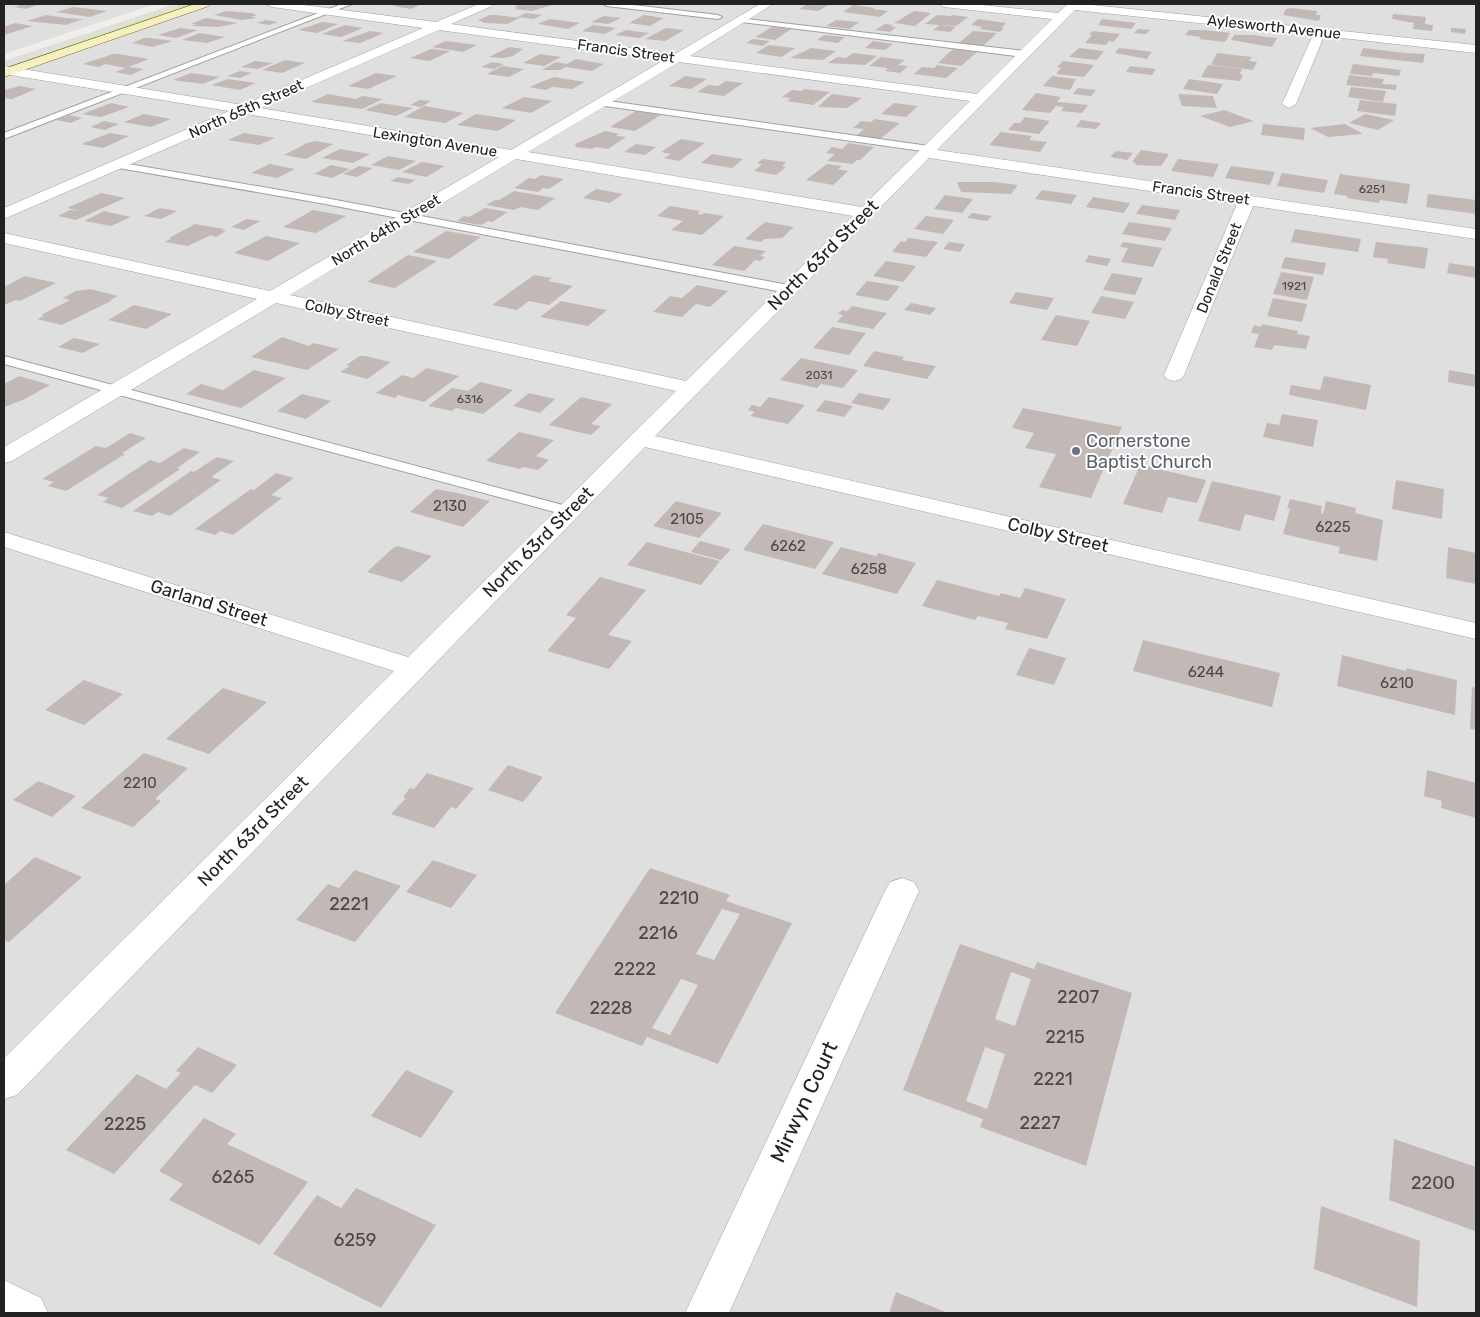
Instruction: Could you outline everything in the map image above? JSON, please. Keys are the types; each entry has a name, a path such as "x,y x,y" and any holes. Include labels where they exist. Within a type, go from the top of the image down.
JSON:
{"main road":[{"path":"5,69 181,4"},
{"path":"5,69 205,4"}],"street":[{"name":"Francis Street","path":"272,4 980,98"},
{"name":"North 65th Street","path":"4,214 488,4"},
{"name":"North 64th Street","path":"4,456 768,4"},
{"name":"Aylesworth Avenue","path":"944,4 1069,9 1320,32 1476,49"},
{"name":"North 63rd Street","path":"4,1083 788,289 1069,9"},
{"path":"1289,104 1320,32"},
{"name":"Lexington Avenue","path":"5,69 866,213"},
{"name":"Francis Street","path":"927,151 1476,234"},
{"name":"Donald Street","path":"1174,375 1247,200"},
{"name":"Colby Street","path":"4,238 691,388"},
{"name":"Colby Street","path":"640,439 1476,631"},
{"name":"Garland Street","path":"4,538 414,668"},
{"name":"Mirwyn Court","path":"707,1313 902,891"},
{"path":"4,1301 26,1313"}],"lane":[{"path":"4,136 348,4"},
{"path":"608,4 718,17"},
{"path":"741,20 1024,54"},
{"path":"601,103 927,151"},
{"path":"117,165 788,289"},
{"path":"4,360 568,511"}],"shaded area":[{"path":"4,4 155,4 4,54"},
{"path":"175,4 1476,4 1476,1313 4,1313 4,61"},
{"path":"986,348 1088,367 1097,381 1115,396 1098,418 1018,402 993,441 1015,446 999,473 916,456"}],"green space":[{"path":"187,4 194,4 32,59 21,61"}],"building":[{"path":"24,4 37,5 26,9 14,7"},
{"path":"399,4 422,4 411,9 393,6"},
{"path":"521,4 552,5 532,11 514,9 518,8 514,7"},
{"path":"808,4 830,4 818,11 799,9"},
{"path":"853,5 888,11 880,17 843,12"},
{"path":"73,7 107,11 90,17 56,12"},
{"path":"1286,9 1317,11 1316,15 1321,15 1319,21 1283,15"},
{"path":"226,11 251,13 257,15 251,17 257,18 242,20 214,15"},
{"path":"914,11 931,13 915,26 894,23"},
{"path":"526,13 542,15 534,19 517,17"},
{"path":"1393,14 1426,17 1425,24 1433,25 1432,31 1413,29 1414,23 1392,19"},
{"path":"46,15 83,19 66,25 27,21"},
{"path":"490,15 520,18 507,24 485,23 478,20"},
{"path":"644,15 664,18 650,26 629,23"},
{"path":"937,15 968,17 956,26 925,24"},
{"path":"604,16 621,18 608,24 591,22"},
{"path":"206,18 238,23 218,27 191,26 197,24 191,24"},
{"path":"550,19 580,23 568,29 538,24"},
{"path":"978,19 1006,23 1000,32 980,29 982,27 971,25"},
{"path":"1102,19 1136,23 1131,29 1098,25"},
{"path":"266,20 278,22 269,25 257,23"},
{"path":"836,20 859,22 850,29 826,26"},
{"path":"322,22 338,24 317,33 298,30"},
{"path":"15,23 33,26 4,35 4,27"},
{"path":"885,24 896,27 890,32 875,30"},
{"path":"345,25 363,28 341,37 322,34"},
{"path":"593,25 616,28 605,34 582,31"},
{"path":"940,25 956,27 950,32 933,30"},
{"path":"772,27 791,29 775,40 755,37"},
{"path":"180,28 198,30 176,38 158,35"},
{"path":"666,28 684,30 665,41 645,39"},
{"path":"1451,28 1466,29 1465,34 1451,32"},
{"path":"1138,29 1150,30 1146,34 1134,33"},
{"path":"626,30 649,33 639,38 615,35"},
{"path":"1189,30 1230,33 1225,42 1199,39 1201,37 1185,35"},
{"path":"370,31 384,33 360,43 342,41"},
{"path":"973,31 997,33 983,46 959,43"},
{"path":"1093,31 1120,34 1113,42 1109,41 1106,45 1085,43 1092,35 1089,34"},
{"path":"200,33 225,37 207,43 182,40"},
{"path":"824,35 845,37 838,43 817,40"},
{"path":"1234,35 1277,38 1272,47 1231,40"},
{"path":"144,38 173,41 152,47 132,43"},
{"path":"753,39 770,41 763,46 746,43"},
{"path":"446,41 477,45 463,52 432,47"},
{"path":"873,41 893,44 885,50 865,48"},
{"path":"769,45 795,48 782,57 756,53"},
{"path":"509,47 523,49 513,56 503,58 489,57"},
{"path":"811,48 836,51 823,60 790,58"},
{"path":"1079,48 1104,51 1097,60 1069,57"},
{"path":"1119,48 1152,52 1147,59 1115,53"},
{"path":"1363,48 1425,54 1423,63 1360,56"},
{"path":"431,49 450,51 430,61 410,58"},
{"path":"953,49 977,52 961,66 938,63"},
{"path":"853,53 877,56 865,65 828,63 837,57 846,58"},
{"path":"1217,53 1252,57 1249,61 1257,62 1253,70 1211,65"},
{"path":"113,54 149,59 126,68 105,64 98,67 83,64"},
{"path":"540,54 561,57 544,66 523,63"},
{"path":"881,57 905,60 898,65 908,66 900,73 885,71 888,68 869,66"},
{"path":"576,59 604,64 592,71 566,67 560,70 542,70 556,62 567,64"},
{"path":"285,60 305,63 282,73 262,70"},
{"path":"255,61 273,63 258,69 241,67"},
{"path":"1063,61 1094,65 1084,77 1056,74 1061,68 1057,67"},
{"path":"492,62 504,64 494,69 481,67"},
{"path":"1353,64 1401,70 1399,76 1373,73 1372,76 1350,74"},
{"path":"937,65 958,68 946,78 914,74 922,67 934,68"},
{"path":"1208,65 1242,69 1240,74 1243,75 1240,81 1201,77"},
{"path":"502,66 524,69 509,77 487,74"},
{"path":"1130,66 1156,69 1152,75 1126,72"},
{"path":"129,67 144,69 130,75 115,72"},
{"path":"240,71 252,73 240,78 227,76"},
{"path":"191,73 220,77 203,84 173,80"},
{"path":"376,73 397,76 368,89 348,86"},
{"path":"1349,75 1384,79 1382,84 1397,85 1396,90 1346,85"},
{"path":"685,76 707,79 691,89 669,86"},
{"path":"1052,76 1076,79 1070,90 1043,86"},
{"path":"554,77 585,82 572,89 553,87 546,90 529,87"},
{"path":"228,79 256,83 240,90 211,85"},
{"path":"1189,79 1223,84 1217,94 1183,89"},
{"path":"726,81 743,83 724,96 697,92 708,85 718,86"},
{"path":"20,86 36,89 12,99 4,98 4,90"},
{"path":"1351,87 1386,91 1383,102 1348,97"},
{"path":"1078,88 1096,90 1091,96 1073,94"},
{"path":"805,89 830,92 813,105 787,101 791,98 782,97 792,90 801,91"},
{"path":"1036,93 1061,97 1057,102 1088,105 1082,113 1061,111 1064,107 1056,106 1050,113 1022,110"},
{"path":"328,94 356,99 362,96 383,99 362,109 311,102"},
{"path":"832,94 862,98 847,108 818,107"},
{"path":"1178,94 1213,96 1217,108 1182,106"},
{"path":"524,97 552,101 531,113 502,108"},
{"path":"420,100 431,101 421,107 410,105"},
{"path":"1360,100 1397,104 1395,116 1357,111"},
{"path":"111,103 129,107 101,117 82,114"},
{"path":"381,103 413,108 396,116 365,110"},
{"path":"894,103 918,106 906,117 881,114"},
{"path":"424,106 464,113 445,123 404,117"},
{"path":"1224,110 1254,121 1230,127 1200,116"},
{"path":"636,111 661,115 635,131 610,127"},
{"path":"144,114 171,119 151,127 124,122"},
{"path":"476,114 516,120 498,131 457,125"},
{"path":"1365,114 1394,120 1378,130 1349,123"},
{"path":"70,115 82,118 71,123 56,120"},
{"path":"1025,117 1050,121 1039,134 1008,130 1014,123 1020,123"},
{"path":"875,119 900,123 880,139 857,135 864,129 853,128 861,121 871,122"},
{"path":"1081,120 1101,123 1096,129 1076,127"},
{"path":"104,121 119,124 105,130 90,127"},
{"path":"1263,124 1305,128 1304,140 1261,135"},
{"path":"1345,124 1363,134 1328,137 1310,128"},
{"path":"605,131 619,134 616,136 626,137 608,149 576,147 575,144"},
{"path":"1001,132 1032,136 1029,140 1047,142 1040,152 989,145"},
{"path":"110,133 129,136 103,148 81,144"},
{"path":"244,133 275,138 259,145 228,140"},
{"path":"681,139 705,143 679,161 664,158 671,154 661,152"},
{"path":"315,141 333,144 306,159 284,155 307,143"},
{"path":"848,143 874,147 860,160 852,164 827,161 835,154 826,153 832,147 842,149"},
{"path":"636,144 656,147 645,155 624,152"},
{"path":"340,149 370,154 353,163 322,158"},
{"path":"1141,150 1169,154 1161,166 1135,165 1136,163 1132,162"},
{"path":"1116,151 1133,153 1127,160 1110,157"},
{"path":"712,154 743,159 732,168 701,163"},
{"path":"388,156 416,161 399,170 371,165"},
{"path":"763,159 786,162 782,166 786,167 776,175 754,171 762,164 757,163"},
{"path":"1178,159 1219,164 1213,177 1171,171"},
{"path":"422,162 445,166 426,177 402,172"},
{"path":"270,164 295,169 277,178 251,173"},
{"path":"827,164 842,166 838,169 848,171 833,185 806,180"},
{"path":"331,165 350,169 332,178 314,174"},
{"path":"359,166 373,168 357,177 343,174"},
{"path":"1231,166 1275,172 1270,185 1225,178"},
{"path":"1282,173 1328,180 1324,193 1277,186"},
{"path":"1340,174 1410,184 1407,204 1380,200 1379,203 1334,194"},
{"path":"541,175 564,179 549,189 543,188 538,192 514,188 529,178 535,179"},
{"path":"398,177 416,180 408,184 390,181"},
{"path":"957,182 995,182 1018,185 1011,194 961,192"},
{"path":"596,189 623,194 610,203 583,198"},
{"path":"1042,190 1077,195 1071,204 1035,199"},
{"path":"514,191 555,198 538,210 521,207 514,210 486,205"},
{"path":"101,193 125,198 76,220 58,216 70,210 81,211 67,208"},
{"path":"1428,194 1476,200 1476,214 1426,207"},
{"path":"945,195 973,199 962,213 934,209"},
{"path":"1093,197 1130,203 1124,213 1086,207"},
{"path":"1142,205 1180,210 1175,220 1136,214"},
{"path":"670,206 700,211 698,212 699,215 705,213 724,216 702,235 671,230 683,221 657,216"},
{"path":"160,208 177,211 161,219 144,216"},
{"path":"485,208 508,212 492,222 488,221 481,225 457,221 464,216 469,217"},
{"path":"313,210 346,216 316,233 283,227"},
{"path":"104,211 131,217 111,226 84,221"},
{"path":"972,213 992,216 987,221 967,218"},
{"path":"926,216 954,220 943,234 914,229"},
{"path":"247,219 260,221 244,230 231,227"},
{"path":"765,222 794,227 782,238 764,239 761,242 745,239"},
{"path":"1129,222 1172,228 1165,241 1122,234"},
{"path":"195,224 224,229 222,230 226,231 216,237 211,235 188,246 165,242 172,238 169,238"},
{"path":"1295,229 1361,239 1358,252 1291,242"},
{"path":"446,231 481,237 449,259 413,252"},
{"path":"266,236 300,243 268,261 234,253"},
{"path":"908,238 938,242 926,257 892,252 901,241 905,242"},
{"path":"949,242 965,244 960,252 943,249"},
{"path":"1123,242 1162,248 1153,267 1121,262 1128,248 1120,247"},
{"path":"1376,242 1428,248 1425,269 1387,263 1388,259 1373,257"},
{"path":"734,246 766,251 760,256 765,257 760,261 755,260 744,271 712,265"},
{"path":"408,255 437,261 395,288 367,282"},
{"path":"1089,255 1111,259 1107,266 1085,262"},
{"path":"1285,257 1326,263 1323,275 1281,268"},
{"path":"886,261 916,266 903,282 873,276"},
{"path":"1449,263 1476,267 1476,278 1447,273"},
{"path":"1281,272 1314,277 1307,300 1273,294"},
{"path":"1112,273 1143,278 1135,295 1103,290"},
{"path":"534,275 552,278 548,281 573,286 549,305 529,301 517,310 492,305"},
{"path":"25,276 56,283 20,301 16,300 4,305 4,287"},
{"path":"867,281 900,286 888,301 855,295"},
{"path":"697,285 728,291 710,307 696,304 682,317 653,312 670,296 682,298"},
{"path":"90,289 118,296 62,325 37,319 70,300 63,298 76,291"},
{"path":"1016,292 1054,298 1047,310 1009,303"},
{"path":"1101,296 1134,302 1125,319 1091,313"},
{"path":"1273,298 1307,304 1302,322 1267,316"},
{"path":"561,301 607,310 588,326 540,317"},
{"path":"911,303 936,308 930,315 904,310"},
{"path":"134,305 172,314 146,329 108,320"},
{"path":"852,306 887,313 873,329 837,322 843,315 838,314 842,310 847,311"},
{"path":"1056,315 1090,321 1077,346 1041,340"},
{"path":"1262,324 1298,331 1297,334 1310,336 1306,349 1274,345 1272,350 1254,347 1259,334 1251,333 1254,325 1261,327"},
{"path":"832,327 866,333 849,355 813,348"},
{"path":"282,337 309,346 313,343 339,349 307,370 251,357"},
{"path":"74,338 100,344 83,353 58,347"},
{"path":"874,351 904,357 902,360 936,366 927,379 863,366"},
{"path":"360,356 391,362 367,379 340,372 350,366 346,365"},
{"path":"801,358 858,370 843,388 821,384 817,388 780,380"},
{"path":"427,368 459,376 424,402 398,395 395,398 376,393 402,375 413,378"},
{"path":"254,370 286,378 241,408 186,394 201,384 223,390"},
{"path":"1449,370 1476,375 1476,387 1448,382"},
{"path":"19,376 50,385 23,400 4,407 4,384"},
{"path":"1324,376 1371,385 1366,410 1289,395 1291,385 1320,390"},
{"path":"480,382 513,390 483,414 456,408 452,411 428,406 452,388 468,391"},
{"path":"529,393 555,399 540,413 513,406"},
{"path":"859,393 891,399 883,410 851,403"},
{"path":"302,394 331,401 306,419 277,411"},
{"path":"581,397 612,404 591,424 601,426 591,435 549,425"},
{"path":"769,397 805,405 788,424 750,416 755,412 748,410 752,405 760,407"},
{"path":"825,400 853,406 844,417 816,411"},
{"name":"Cornerstone Baptist Church","path":"1023,408 1122,427 1091,498 1039,487 1056,454 1025,448 1034,433 1012,428"},
{"path":"1282,414 1318,420 1313,447 1263,437 1267,423 1279,425"},
{"path":"519,432 554,440 536,456 549,460 538,470 523,467 520,469 486,461"},
{"path":"130,433 146,438 122,453 125,454 66,491 48,486 54,482 42,479 96,446 106,448"},
{"path":"184,448 200,452 177,468 180,469 122,508 103,502 109,498 97,495 150,460 160,463"},
{"path":"217,457 234,461 211,477 221,480 170,516 158,512 152,516 133,511 191,471 194,472"},
{"path":"1140,465 1206,480 1197,503 1168,497 1162,513 1123,504"},
{"path":"276,473 294,478 271,495 282,498 233,535 220,531 215,535 195,529 251,489 254,490"},
{"path":"1396,480 1444,489 1442,519 1392,509"},
{"path":"1212,481 1281,496 1274,521 1245,514 1240,531 1198,521"},
{"path":"436,489 490,501 463,527 410,512"},
{"path":"1290,499 1322,506 1321,513 1323,514 1326,501 1356,508 1355,513 1383,520 1377,561 1338,553 1340,547 1283,534 1290,509 1287,508"},
{"path":"676,501 722,513 699,538 653,526"},
{"path":"763,524 834,542 815,569 743,550"},
{"path":"700,541 731,549 721,560 691,552"},
{"path":"647,542 720,561 701,585 627,565"},
{"path":"398,546 432,556 402,582 367,572 393,548"},
{"path":"841,547 876,556 878,553 916,563 897,594 822,574"},
{"path":"1448,547 1476,553 1476,584 1446,578"},
{"path":"600,577 646,590 608,635 632,641 609,669 547,651 576,618 566,615"},
{"path":"937,580 999,596 1001,593 1020,598 1025,588 1066,599 1047,639 1005,629 1008,623 978,616 975,620 922,606"},
{"path":"1143,640 1280,673 1272,707 1133,671"},
{"path":"1029,648 1066,658 1054,685 1016,675"},
{"path":"1342,655 1406,671 1406,668 1457,680 1455,715 1337,686"},
{"path":"84,680 123,694 84,725 45,710"},
{"path":"1472,687 1476,688 1476,730 1470,729"},
{"path":"223,688 267,702 209,754 166,739"},
{"path":"144,753 188,768 155,799 161,801 133,827 81,808"},
{"path":"508,765 543,777 523,802 488,790"},
{"path":"1427,770 1476,783 1476,818 1441,808 1442,801 1424,796"},
{"path":"427,773 474,788 456,809 451,807 434,828 391,814 406,798 403,797 410,788 414,789"},
{"path":"38,781 76,796 52,817 13,800"},
{"path":"35,857 82,877 9,942 4,940 4,885"},
{"path":"433,860 477,875 451,908 406,892"},
{"path":"650,868 730,895 726,901 792,923 718,1064 647,1037 642,1046 555,1013","holes":["722,909 740,914 714,960 696,954","681,979 698,985 670,1035 652,1028"]},
{"path":"355,870 401,886 355,942 296,920 328,884 339,888"},
{"path":"960,944 1034,969 1037,962 1132,993 1086,1166 980,1127 983,1119 903,1090","holes":["1011,972 1031,979 1015,1026 995,1019","985,1047 1005,1054 987,1109 966,1101"]},
{"path":"198,1047 237,1065 212,1093 195,1085 114,1174 66,1150 137,1074 166,1089 181,1073 176,1071"},
{"path":"406,1070 454,1091 421,1138 371,1116"},
{"path":"204,1118 236,1134 227,1144 308,1182 260,1245 169,1200 183,1184 159,1171"},
{"path":"1394,1139 1476,1167 1475,1231 1389,1200"},
{"path":"356,1188 436,1225 381,1308 273,1254 317,1195 341,1208"},
{"path":"1321,1206 1420,1241 1417,1307 1314,1269"},
{"path":"896,1292 948,1313 889,1313"}],"place":[{"name":"Cornerstone Baptist Church","path":"1076,451"}]}
